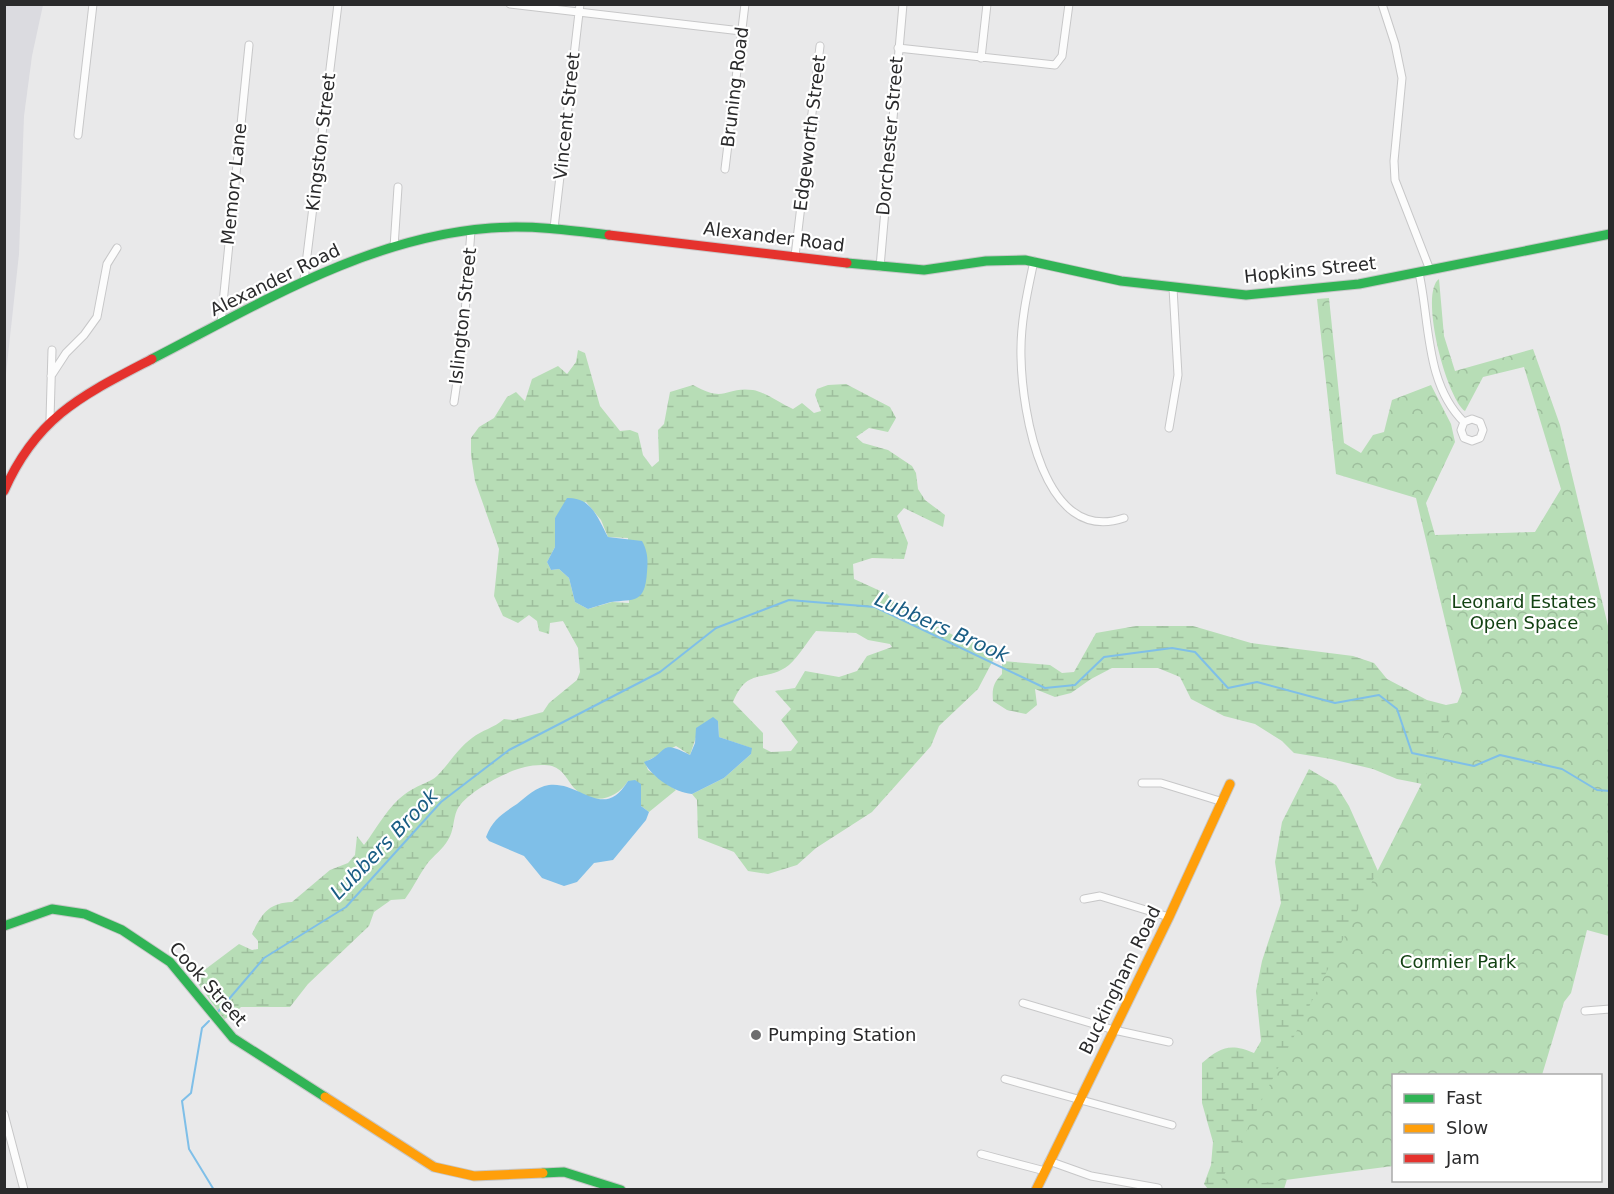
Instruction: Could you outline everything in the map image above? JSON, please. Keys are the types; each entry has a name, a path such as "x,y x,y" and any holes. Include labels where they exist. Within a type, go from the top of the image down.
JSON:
{"street":[{"path":"78,135 93,4"},
{"name":"Kingston Street","path":"304,280 338,4"},
{"path":"510,4 579,8 741,31"},
{"name":"Bruning Road","path":"725,169 745,4"},
{"name":"Dorchester Street","path":"880,267 903,4"},
{"path":"981,58 987,4"},
{"path":"898,48 1052,65 1059,63 1062,56 1069,4"},
{"path":"1382,4 1395,44 1402,78 1394,161 1395,180 1430,270"},
{"name":"Vincent Street","path":"555,228 579,8"},
{"name":"Memory Lane","path":"221,322 249,45"},
{"name":"Edgeworth Street","path":"795,256 820,46"},
{"path":"394,247 398,187"},
{"name":"Alexander Road","path":"4,491 20,456 50,419 96,388 304,280 394,247 471,230 555,228 905,269"},
{"name":"Islington Street","path":"454,402 470,273 471,230"},
{"name":"Hopkins Street","path":"905,269 946,268 996,261 1034,261 1107,279 1173,288 1256,294 1350,286 1610,234"},
{"path":"51,376 66,353 84,335 97,317 107,264 117,248"},
{"path":"1034,261 1022,323 1021,357 1027,406 1040,465 1048,483 1071,510 1100,522 1111,523 1124,518"},
{"path":"1419,273 1427,330 1441,386 1449,405 1464,422"},
{"path":"1169,428 1178,375 1173,288"},
{"path":"50,419 52,350"},
{"path":"1142,783 1161,783 1223,802"},
{"name":"Buckingham Road","path":"1036,1190 1169,917 1230,784"},
{"path":"1084,898 1100,896 1169,917"},
{"name":"Cook Street","path":"4,926 52,909 88,917 128,934 173,964 212,1017 233,1038 435,1167 474,1176 564,1172 621,1190"},
{"path":"1023,1004 1114,1030 1168,1042"},
{"path":"1585,1011 1610,1009"},
{"path":"1005,1079 1081,1098 1172,1125"},
{"path":"4,1114 24,1190"},
{"path":"981,1154 1158,1188"}],"shaded area":[{"path":"5,4 43,5 32,56 24,116 19,254 5,383"}],"green space":[{"name":"Cormier Park","path":"1439,279 1444,336 1455,371 1533,349 1560,425 1609,630 1609,936 1587,930 1571,993 1564,1002 1542,1074 1392,1074 1392,1166 1217,1189 1430,767 1462,692 1416,498 1336,474 1317,299 1329,298 1344,443 1361,453 1373,435 1384,432 1392,400 1431,385 1451,424 1455,442 1426,503 1435,535 1535,532 1561,489 1524,367 1483,377 1465,411 1458,402 1443,367 1437,345 1432,304 1434,288"},
{"path":"578,350 585,353 600,406 620,431 630,430 638,433 643,455 652,467 659,461 658,430 664,424 670,392 693,385 704,391 719,394 743,389 753,390 793,409 802,403 814,413 821,411 815,395 817,389 828,385 846,384 890,407 896,418 888,432 869,428 856,437 863,443 888,450 912,466 916,473 918,489 925,500 945,515 943,527 904,508 897,516 908,543 904,559 872,558 853,564 854,579 887,594 895,603 917,611 924,620 953,635 998,651 978,689 939,726 931,746 872,812 816,848 797,865 768,874 748,871 734,852 698,838 697,800 692,794 724,778 751,754 751,748 719,737 718,721 697,734 690,755 676,746 645,762 648,770 676,790 649,812 641,806 641,790 628,781 617,793 596,799 581,794 562,773 552,766 531,766 507,773 477,790 461,803 448,840 427,864 405,899 391,900 374,912 369,926 308,984 290,1007 241,1007 232,1016 224,1019 196,981 199,974 239,944 252,950 258,949 258,941 252,934 267,910 277,904 292,902 330,870 348,863 355,855 357,836 364,845 399,799 437,776 472,738 504,719 513,720 543,712 549,703 577,680 580,672 578,648 563,621 550,623 549,634 539,631 537,621 529,615 518,623 503,616 494,596 499,549 475,481 471,455 471,438 479,427 494,418 507,397 516,392 525,401 532,379 558,366 567,374 576,362","holes":["586,502 601,520 608,537 628,538 629,603 612,602 588,609 575,602 569,578 559,569 551,570 547,562 555,547 555,518","816,631 856,633 868,640 890,644 892,647 867,656 857,671 839,677 805,671 795,688 775,691 791,709 781,720 798,742 791,751 771,752 763,748 763,733 733,702 745,683 751,679 772,674 789,665"]},
{"path":"1136,626 1193,626 1251,643 1353,656 1374,663 1387,679 1427,700 1446,705 1461,702 1443,788 1397,779 1373,769 1331,759 1294,753 1282,741 1255,724 1224,716 1191,699 1180,677 1158,668 1112,668 1071,693 1055,697 1035,689 1037,705 1026,714 1007,710 993,701 994,686 1002,674 1002,661 1050,665 1062,673 1074,672 1096,633"},
{"path":"1309,769 1336,785 1349,806 1381,878 1284,1189 1208,1189 1204,1184 1211,1165 1213,1142 1202,1103 1202,1063 1226,1048 1238,1048 1254,1053 1261,1041 1256,991 1262,961 1281,903 1275,862 1282,822"}],"water":[{"path":"567,498 583,501 588,505 597,516 608,537 642,541 647,556 647,572 644,590 637,598 588,609 575,602 569,578 559,569 551,570 547,562 555,547 555,518"},
{"path":"713,717 718,721 719,737 752,748 751,754 724,778 692,794 671,787 658,779 644,762 668,747 690,755 695,743 696,728"},
{"path":"635,780 641,784 641,806 649,812 646,820 613,860 594,863 577,882 564,886 542,878 524,856 489,841 486,837 498,818 540,788 561,785 600,799 610,798 619,793 628,781"}],"waterway":[{"name":"Lubbers Brook","path":"217,1013 264,958 346,907 441,802 509,750 660,672 716,628 789,600 875,607 1045,688 1075,685 1104,657 1172,648 1195,652 1228,688 1257,682 1335,703 1379,695 1397,709 1412,753 1474,766 1500,755 1562,769 1597,790 1610,791"},
{"name":"Lubbers Brook","path":"209,1021 202,1028 191,1093 182,1101 189,1149 214,1190"}],"traffic: fast":[{"path":"152,359 316,276 401,245 446,234 506,227 550,228 609,235"},
{"path":"847,263 924,270 986,261 1025,260 1121,281 1246,295 1359,284 1610,234"},
{"path":"4,926 52,909 85,914 122,930 170,962 233,1038 325,1097"},
{"path":"543,1173 564,1172 621,1190"}],"traffic: slow":[{"path":"1036,1190 1169,917 1230,784"},
{"path":"325,1097 434,1167 474,1176 543,1173"}],"traffic: jam":[{"path":"609,235 847,263"},
{"path":"4,491 31,444 64,410 104,384 152,359"}],"place":[{"name":"Pumping Station","path":"756,1035"}],"park label":[{"name":"Leonard Estates Open Space","path":"1524,612"}]}
